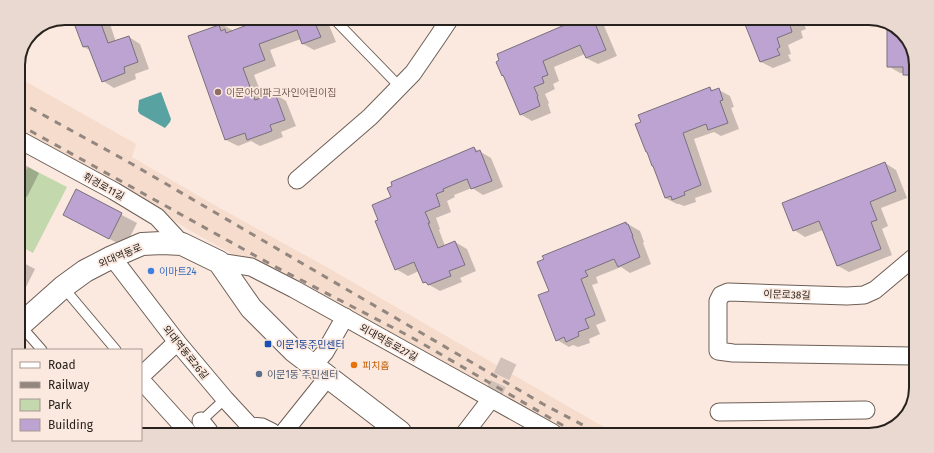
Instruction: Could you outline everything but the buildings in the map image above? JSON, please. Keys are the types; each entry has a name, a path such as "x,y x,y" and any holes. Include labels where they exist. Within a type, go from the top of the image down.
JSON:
{"street":[{"path":"297,180 370,118 413,72 446,25"},
{"name":"휘경로11길","path":"25,143 114,191 157,217 182,244"},
{"name":"외대역동로","path":"25,321 62,287 85,271 142,244 182,244 220,262"},
{"name":"외대역동로26길","path":"112,257 177,342 225,399 250,426 264,428"},
{"name":"이문로38길","path":"909,261 875,290 864,295 847,296 728,292 724,293 718,301 718,351 733,353 909,356"},
{"path":"220,262 251,308 294,351 395,428"},
{"name":"외대역동로27길","path":"220,262 251,267 294,289 544,428"},
{"path":"286,428 321,371 325,352 345,317"},
{"path":"142,375 177,342"},
{"path":"142,381 184,428"},
{"path":"469,428 491,399"},
{"path":"719,412 866,410"}],"lane":[{"path":"340,25 400,86"},
{"path":"62,287 115,349"},
{"path":"25,332 41,349"},
{"path":"201,428 225,399"}],"shaded area":[{"path":"25,81 136,144 132,157 606,428 548,428 189,230 78,162 25,134"}],"green space":[{"path":"28,167 67,187 33,253 25,249 25,172"}],"water":[{"path":"161,92 171,119 165,128 140,114 138,111 139,100"}],"tunnel":[{"path":"491,399 510,358"}],"railway":[{"path":"25,105 132,164 543,404 589,428"},
{"path":"25,128 272,265 411,337 567,428"}],"place":[{"name":"이문아이파크자인어린이집","path":"218,92"},
{"name":"이마트24","path":"151,271"},
{"name":"이문1동주민센터","path":"268,344"},
{"name":"피치홈","path":"354,365"},
{"name":"이문1동 주민센터","path":"259,374"}]}
